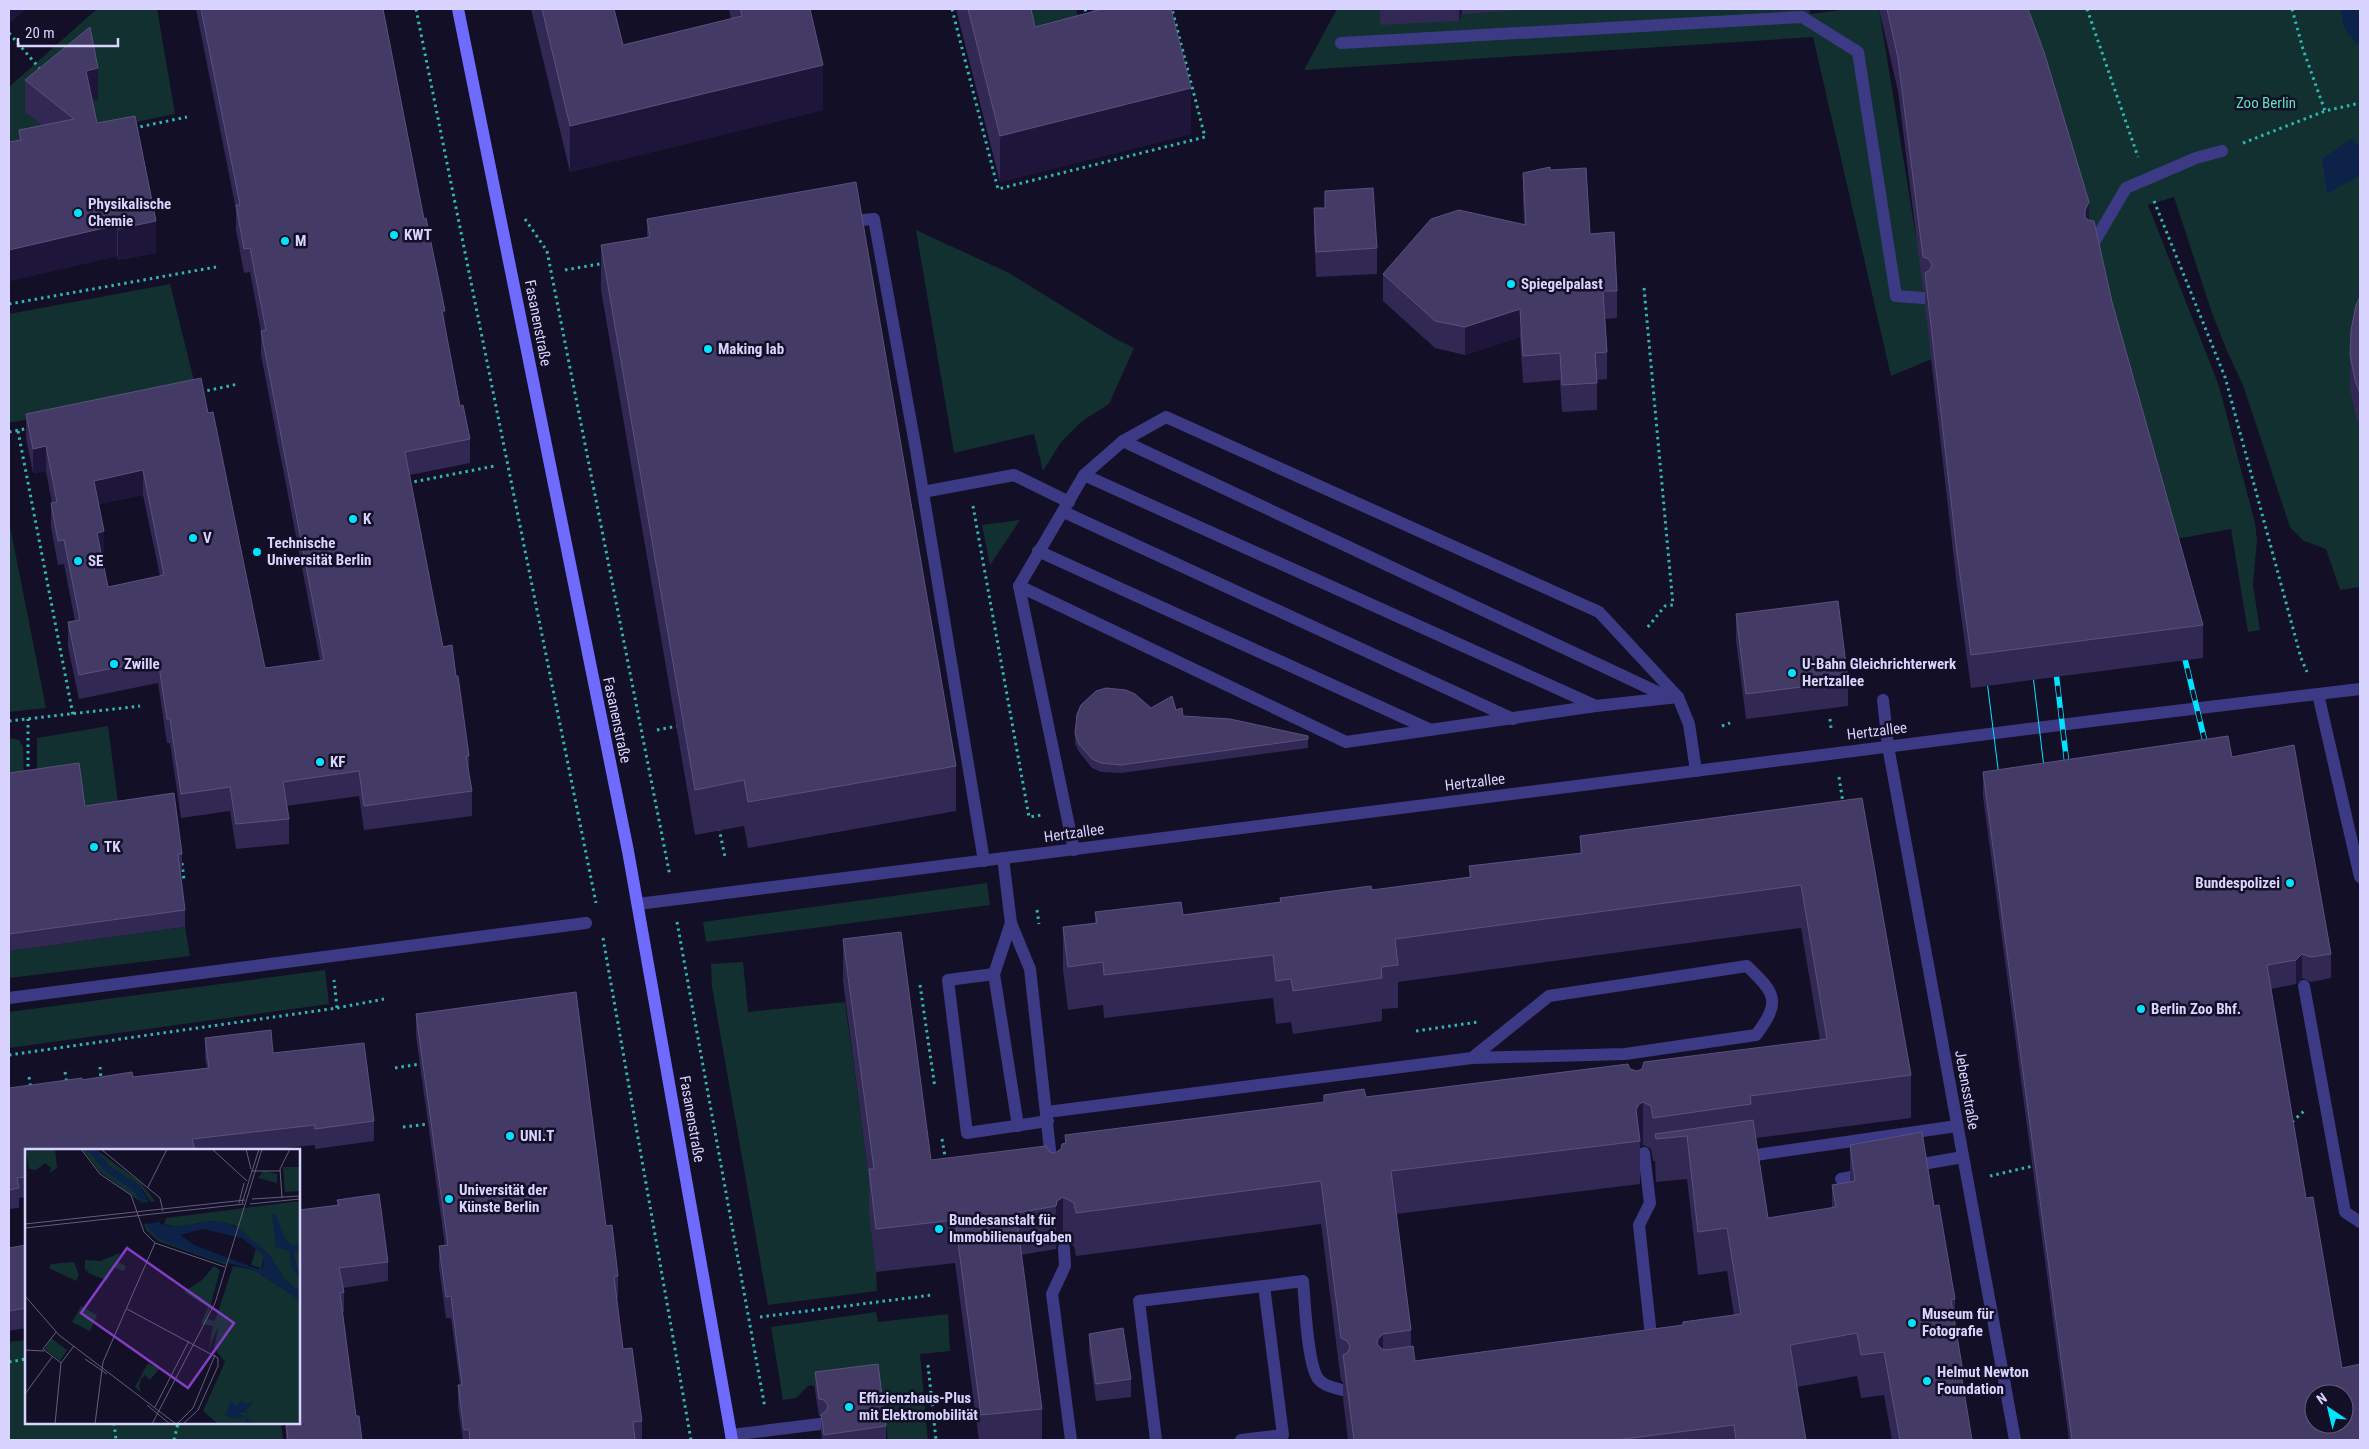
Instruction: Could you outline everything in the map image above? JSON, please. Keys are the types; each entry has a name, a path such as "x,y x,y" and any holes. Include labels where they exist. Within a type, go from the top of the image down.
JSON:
{"street":[{"name":"Fasanenstraße","path":"458,9 638,904 732,1437"},
{"path":"1341,43 1739,14 1802,17 1858,52 1896,296 1924,298"},
{"path":"2092,246 2126,188 2196,158 2222,151"},
{"path":"862,220 874,218 923,492 984,861"},
{"path":"1074,850 1019,586 1084,475 1123,440 1166,417 1599,612 1673,697 1689,724 1696,771"},
{"path":"1123,440 1673,697"},
{"path":"923,492 1014,475 1066,507 1513,719"},
{"path":"1084,475 1596,706"},
{"path":"1038,551 1431,730"},
{"path":"1019,586 1346,742 1596,706 1673,697"},
{"name":"Hertzallee","path":"638,904 1888,746 2360,689"},
{"path":"2318,694 2360,877"},
{"name":"Jebensstraße","path":"1883,700 1888,746 2015,1440"},
{"path":"1003,858 1011,923 1030,969 1048,1117 1053,1181"},
{"path":"9,998 586,923"},
{"path":"1011,923 994,974 1018,1126"},
{"path":"994,974 948,980 967,1133 1018,1126 1048,1117 1472,1058 1625,1054 1756,1035 1770,1017 1773,1002 1767,986 1747,966 1549,996 1472,1058"},
{"path":"2304,986 2345,1212 2360,1222"},
{"path":"1625,1054 1628,1070"},
{"path":"1733,1158 1957,1126"},
{"path":"1642,1346 1652,1345 1639,1225 1650,1203 1651,1170 1644,1153"},
{"path":"1902,1168 1963,1158"},
{"path":"1841,1179 1876,1173"},
{"path":"1064,1248 1065,1266 1052,1294 1071,1440"},
{"path":"1156,1440 1139,1301 1303,1281 1311,1352 1316,1376 1326,1385 1342,1390"},
{"path":"1241,1440 1283,1435 1264,1286"},
{"path":"732,1437 769,1430 820,1424"}],"path":[{"path":"416,9 596,905"},
{"path":"952,9 971,75 998,188 1205,137 1172,9"},
{"path":"1085,9 1087,17"},
{"path":"2088,9 2139,160"},
{"path":"2292,9 2303,49 2325,111"},
{"path":"1169,23 1175,21"},
{"path":"9,33 44,73"},
{"path":"2222,151 2325,111 2360,102"},
{"path":"130,128 186,117"},
{"path":"2155,203 2225,377 2301,658"},
{"path":"547,251 669,873"},
{"path":"565,270 613,262"},
{"path":"9,304 216,267"},
{"path":"1644,288 1673,605 1665,606 1647,628"},
{"path":"199,392 238,384"},
{"path":"9,432 37,426"},
{"path":"18,431 73,715"},
{"path":"408,483 495,466"},
{"path":"969,484 1029,817 1042,815"},
{"path":"9,721 140,706"},
{"path":"28,719 28,778"},
{"path":"1830,719 1831,728"},
{"path":"1722,726 1730,723"},
{"path":"657,730 684,725"},
{"path":"1839,776 1843,804"},
{"path":"718,824 725,857"},
{"path":"182,860 184,880"},
{"path":"679,931 769,1430"},
{"path":"602,934 691,1440"},
{"path":"330,957 337,1008"},
{"path":"9,1055 337,1008 384,999"},
{"path":"395,1068 420,1064"},
{"path":"100,1067 102,1082"},
{"path":"65,1072 68,1090"},
{"path":"29,1077 32,1096"},
{"path":"403,1127 428,1124"},
{"path":"1967,1181 2034,1166"},
{"path":"760,1316 932,1294"},
{"path":"9,1362 25,1359"},
{"path":"928,1365 936,1440"},
{"path":"114,1424 116,1440"},
{"path":"174,1440 179,1424"}],"green space":[{"path":"97,9 157,9 175,114 9,148 9,87"},
{"path":"1023,9 1076,9 1083,33 1033,45"},
{"name":"Zoo Berlin","path":"1337,9 1809,9 1810,14 1850,9 1879,9 1916,237 2074,180 2017,9 2360,9 2360,587 2340,590 2326,549 2304,541 2290,527 2243,385 2212,313 2174,197 2148,205 2219,386 2255,523 2257,540 2253,585 2260,630 2248,632 2231,529 2171,540 1932,359 1891,376 1813,37 1304,70"},
{"path":"916,230 1009,273 1114,338 1134,348 1109,404 1082,421 1061,442 1043,471 1034,434 954,453"},
{"path":"170,284 195,385 9,423 9,314"},
{"path":"1020,520 990,565 982,525"},
{"path":"9,521 46,708 9,712"},
{"path":"108,726 120,818 85,823 37,787 37,738"},
{"path":"9,739 19,740 23,747 24,788 9,790"},
{"path":"987,883 990,905 706,942 703,922"},
{"path":"185,927 190,956 9,978 9,951"},
{"path":"743,962 748,1012 845,1002 874,1212 877,1291 768,1305 712,987 711,964"},
{"path":"325,970 329,1004 9,1048 9,1012"},
{"path":"876,1312 878,1322 948,1314 950,1351 920,1354 928,1440 888,1440 880,1378 814,1387 813,1385 808,1386 796,1398 783,1400 771,1327"},
{"path":"25,1340 25,1424 281,1424 283,1440 9,1440 9,1342"}],"water":[{"path":"2341,9 2360,9 2360,45 2348,34"},
{"path":"2351,139 2360,147 2360,175 2327,194 2322,159"}],"building":[{"path":"201,9 383,9 424,219 426,218 445,311 442,311 460,406 463,405 470,439 405,452 443,647 452,645 469,756 466,756 472,791 364,806 359,771 283,782 289,819 236,824 230,787 181,794 170,719 167,719 158,659 79,675 68,622 80,620 64,540 58,541 51,503 57,502 46,446 33,449 26,414 201,378 208,413 213,412 265,668 324,660 261,331 266,330 250,248 244,249 236,205 240,205","holes":["143,470 164,575 108,587 97,533 104,531 94,481"]},
{"path":"542,9 614,9 623,45 742,16 740,9 810,9 823,65 570,126"},
{"path":"968,9 1031,9 1035,27 1103,9 1171,9 1191,88 1000,136"},
{"path":"1887,9 2028,9 2044,52 2089,202 2085,210 2085,217 2088,220 2094,221 2112,302 2203,625 1971,655 1957,553 1925,273 1930,270 1932,265 1929,259 1923,257 1898,58"},
{"path":"90,27 98,68 86,71 97,123 135,116 156,221 118,229 117,225 9,250 9,142 21,140 19,130 74,119 25,80"},
{"path":"1550,167 1550,170 1586,168 1590,234 1614,232 1617,291 1603,291 1607,352 1595,353 1597,383 1562,385 1560,353 1523,356 1520,309 1465,327 1435,321 1383,274 1431,219 1459,210 1526,225 1523,173"},
{"path":"856,182 956,766 748,802 744,780 695,790 601,245 650,237 647,219"},
{"path":"1373,188 1377,248 1316,252 1314,208 1325,208 1325,191"},
{"path":"2360,297 2360,394 2350,355 2351,330 2356,305"},
{"name":"U-Bahn Gleichrichterwerk Hertzallee","path":"1838,601 1848,681 1746,694 1736,614"},
{"path":"1106,688 1126,690 1135,694 1151,708 1172,696 1176,710 1182,708 1183,716 1230,719 1308,736 1308,739 1121,765 1101,763 1092,759 1079,744 1075,734 1077,714 1081,705 1096,691"},
{"name":"Berlin Zoo Bhf.","path":"2228,736 2232,757 2294,745 2331,954 2311,957 2302,954 2296,960 2267,965 2306,1198 2313,1197 2342,1368 2360,1364 2360,1440 2072,1440 1983,772"},
{"name":"TK","path":"79,763 85,806 174,793 182,854 178,854 185,910 9,934 9,773"},
{"path":"1862,798 1911,1075 1750,1096 1751,1104 1653,1118 1651,1106 1643,1102 1639,1104 1636,1110 1640,1141 1391,1171 1411,1330 1383,1334 1378,1339 1377,1344 1386,1350 1413,1346 1415,1361 1683,1325 1683,1322 1741,1314 1727,1228 1698,1232 1687,1136 1656,1139 1655,1134 1753,1120 1768,1218 1836,1207 1832,1185 1855,1181 1850,1145 1922,1132 1934,1206 1939,1205 1955,1299 1951,1300 1972,1440 1900,1440 1884,1352 1861,1355 1857,1333 1790,1345 1806,1440 1736,1440 1734,1425 1616,1440 1354,1440 1343,1355 1348,1352 1350,1346 1347,1341 1341,1338 1321,1181 1076,1213 1074,1203 1063,1197 1057,1201 1056,1206 1016,1213 1042,1409 981,1415 955,1220 876,1229 869,1169 874,1169 843,939 901,932 931,1160 1046,1146 1050,1152 1055,1153 1061,1149 1062,1144 1066,1143 1065,1135 1324,1102 1324,1095 1364,1089 1366,1097 1628,1064 1630,1069 1637,1071 1642,1069 1644,1062 1827,1039 1801,885 1395,939 1398,965 1381,967 1382,978 1293,991 1291,979 1276,981 1273,955 1104,975 1103,962 1068,967 1063,927 1097,923 1095,912 1181,902 1183,915 1281,902 1280,898 1371,886 1372,890 1471,877 1469,866 1582,853 1580,836"},
{"path":"576,992 606,1226 612,1225 618,1276 614,1277 623,1349 632,1348 642,1421 633,1422 635,1440 470,1440 469,1429 464,1430 458,1385 462,1385 451,1296 446,1297 439,1246 448,1245 416,1014"},
{"path":"271,1030 273,1053 364,1043 374,1121 315,1129 315,1125 192,1139 195,1149 25,1149 25,1177 17,1178 19,1188 9,1190 9,1088 132,1072 133,1077 209,1068 205,1038"},
{"path":"379,1194 388,1262 339,1268 344,1292 340,1293 356,1416 359,1416 362,1440 288,1440 286,1426 288,1424 300,1424 300,1210 339,1205 337,1200"},
{"path":"25,1245 25,1308 9,1311 9,1248"},
{"path":"1123,1328 1131,1379 1096,1384 1089,1334"},
{"name":"Effizienzhaus-Plus mit Elektromobilität","path":"878,1364 886,1426 824,1435 821,1415 827,1410 828,1405 824,1400 819,1399 815,1372"}],"tram line":[{"path":"2032,667 2045,776"},
{"path":"1986,673 2000,784"}],"railway":[{"path":"2182,647 2208,754"},
{"path":"2055,664 2068,773"}],"place":[{"name":"Physikalische Chemie","path":"78,213"},
{"name":"KWT","path":"394,235"},
{"name":"M","path":"285,241"},
{"name":"Spiegelpalast","path":"1511,284"},
{"name":"Making lab","path":"708,349"},
{"name":"K","path":"353,519"},
{"name":"V","path":"193,538"},
{"name":"Technische Universität Berlin","path":"257,552"},
{"name":"SE","path":"78,561"},
{"name":"Zwille","path":"114,664"},
{"name":"U-Bahn Gleichrichterwerk Hertzallee","path":"1792,673"},
{"name":"KF","path":"320,762"},
{"name":"TK","path":"94,847"},
{"name":"Bundespolizei","path":"2290,883"},
{"name":"Berlin Zoo Bhf.","path":"2141,1009"},
{"name":"UNI.T","path":"510,1136"},
{"name":"Universität der Künste Berlin","path":"449,1199"},
{"name":"Bundesanstalt für Immobilienaufgaben","path":"939,1229"},
{"name":"Museum für Fotografie","path":"1912,1323"},
{"name":"Helmut Newton Foundation","path":"1927,1381"},
{"name":"Effizienzhaus-Plus mit Elektromobilität","path":"849,1407"}]}
